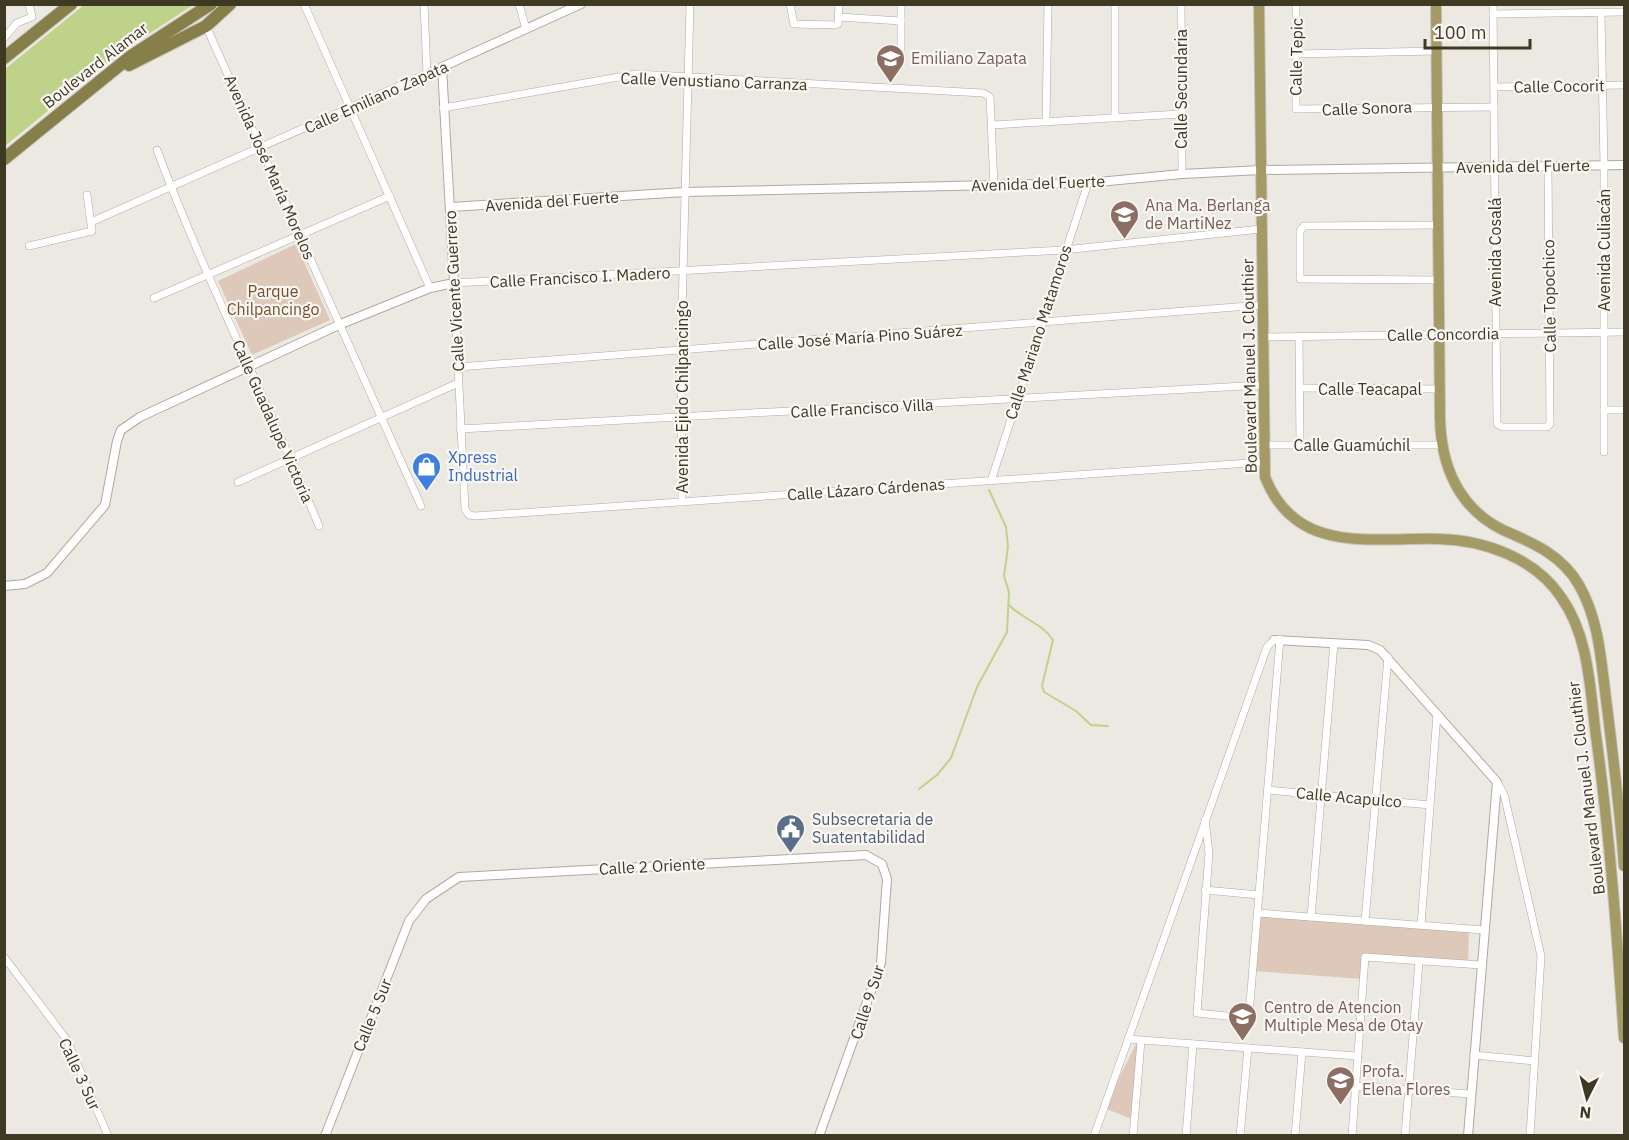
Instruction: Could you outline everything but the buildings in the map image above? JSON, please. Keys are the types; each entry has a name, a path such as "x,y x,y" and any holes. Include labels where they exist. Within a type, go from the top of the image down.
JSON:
{"highway":[{"path":"4,58 71,4"},
{"name":"Boulevard Alamar","path":"4,159 106,75 211,4"},
{"path":"106,75 206,26 230,4"}],"main road":[{"name":"Boulevard Manuel J. Clouthier","path":"1259,4 1263,445 1269,487 1281,506 1292,516 1317,530 1354,540 1439,539 1489,547 1526,564 1551,584 1565,603 1574,618 1584,650 1598,750 1609,838 1624,1038"},
{"name":"Boulevard Manuel J. Clouthier","path":"1436,4 1441,445 1453,481 1469,505 1491,523 1552,554 1574,576 1590,604 1600,650 1618,792 1624,866"}],"street":[{"path":"4,38 17,23 32,17 29,4"},
{"path":"304,4 430,288"},
{"path":"424,4 427,74"},
{"path":"519,4 526,29"},
{"name":"Calle Emiliano Zapata","path":"29,246 92,231 91,222 171,189 581,4"},
{"name":"Avenida Ejido Chilpancingo","path":"682,502 681,351 690,4"},
{"path":"790,4 794,24 835,25 839,17 839,4"},
{"path":"901,4 901,48"},
{"path":"1046,122 1048,4"},
{"path":"1115,4 1115,118"},
{"name":"Calle Secundaria","path":"1180,4 1182,174"},
{"name":"Calle Tepic","path":"1296,4 1296,109"},
{"name":"Avenida Cosalá","path":"1493,4 1495,334 1498,426"},
{"name":"Avenida Culiacán","path":"1600,12 1604,165 1604,452"},
{"path":"1493,14 1624,12"},
{"path":"839,17 901,21"},
{"name":"Avenida José María Morelos","path":"206,26 422,506"},
{"path":"1295,54 1437,51"},
{"name":"Calle Vicente Guerrero","path":"442,67 451,207 460,429 465,509 469,515"},
{"name":"Calle Venustiano Carranza","path":"443,108 624,75 988,95 992,125"},
{"name":"Calle Cocorit","path":"1494,87 1624,85"},
{"name":"Calle Sonora","path":"1296,109 1494,107"},
{"path":"994,186 992,125 1181,114"},
{"name":"Calle Guadalupe Victoria","path":"157,150 171,189 247,367 292,459 319,526"},
{"name":"Calle Topochico","path":"1498,426 1549,426 1548,165"},
{"name":"Avenida del Fuerte","path":"451,207 685,192 1088,183 1182,174 1261,170 1624,165"},
{"name":"Calle Mariano Matamoros","path":"991,481 1064,250 1088,183"},
{"path":"87,195 91,222"},
{"path":"154,298 302,236 390,196"},
{"path":"1438,225 1301,228 1300,279 1439,280"},
{"name":"Calle Francisco I. Madero","path":"4,586 25,584 47,573 105,505 121,430 140,417 247,367 341,324 430,288 454,283 1064,250 1261,228"},
{"name":"Calle José María Pino Suárez","path":"458,367 1040,324 1262,305"},
{"name":"Calle Concordia","path":"1262,337 1624,332"},
{"path":"1299,336 1300,445"},
{"path":"238,482 292,459 380,416 458,383"},
{"name":"Calle Francisco Villa","path":"460,429 1263,386"},
{"name":"Calle Teacapal","path":"1299,388 1440,389"},
{"path":"1604,410 1624,410"},
{"name":"Calle Guamúchil","path":"1263,445 1441,445"},
{"name":"Calle Lázaro Cárdenas","path":"469,515 1264,462"},
{"path":"1205,820 1209,845 1197,1013 1248,1017 1268,790 1277,640"},
{"path":"1094,1136 1267,647 1277,640 1374,646 1388,657 1497,782 1504,794 1540,948 1530,1136"},
{"path":"1311,917 1334,643"},
{"path":"1365,921 1388,657"},
{"path":"1421,925 1437,714"},
{"path":"1468,1136 1497,782"},
{"name":"Calle Acapulco","path":"1268,790 1430,805"},
{"name":"Calle 2 Oriente","path":"426,899 459,877 866,855 882,864"},
{"name":"Calle 9 Sur","path":"819,1136 881,963 887,879 882,864"},
{"path":"1205,890 1259,895"},
{"name":"Calle 5 Sur","path":"325,1136 409,921 426,899"},
{"path":"1258,913 1484,930"},
{"name":"Calle 3 Sur","path":"4,957 67,1040 108,1136"},
{"path":"1352,1136 1354,1086 1366,957 1481,965"},
{"path":"1405,1136 1419,961"},
{"path":"1128,1039 1357,1056"},
{"path":"1132,1136 1141,1041"},
{"path":"1186,1136 1193,1044"},
{"path":"1240,1136 1248,1048"},
{"path":"1295,1136 1302,1052"},
{"path":"1474,1055 1535,1061"},
{"path":"1354,1086 1471,1094"}],"green space":[{"name":"Parque Chilpancingo","path":"296,244 330,320 252,355 218,281"},
{"path":"1259,914 1469,930 1468,964 1365,956 1363,979 1254,971"},
{"path":"1138,1040 1132,1119 1104,1108"}],"shaded area":[{"path":"84,5 193,5 115,56 5,146 5,69"}],"waterway":[{"path":"919,789 937,775 951,758 977,687 1007,632 1009,592 1004,576 1008,547 1006,527 989,490"},
{"path":"1009,605 1043,629 1053,640 1042,686 1044,692 1076,711 1091,725 1108,726"}],"place":[{"name":"Emiliano Zapata","path":"890,84"},
{"name":"Ana Ma. Berlanga de MartiNez","path":"1124,240"},
{"name":"Xpress Industrial","path":"427,492"},
{"name":"Subsecretaria de Suatentabilidad","path":"791,854"},
{"name":"Centro de Atencion Multiple Mesa de Otay","path":"1243,1042"},
{"name":"Profa. Elena Flores","path":"1341,1106"}]}
